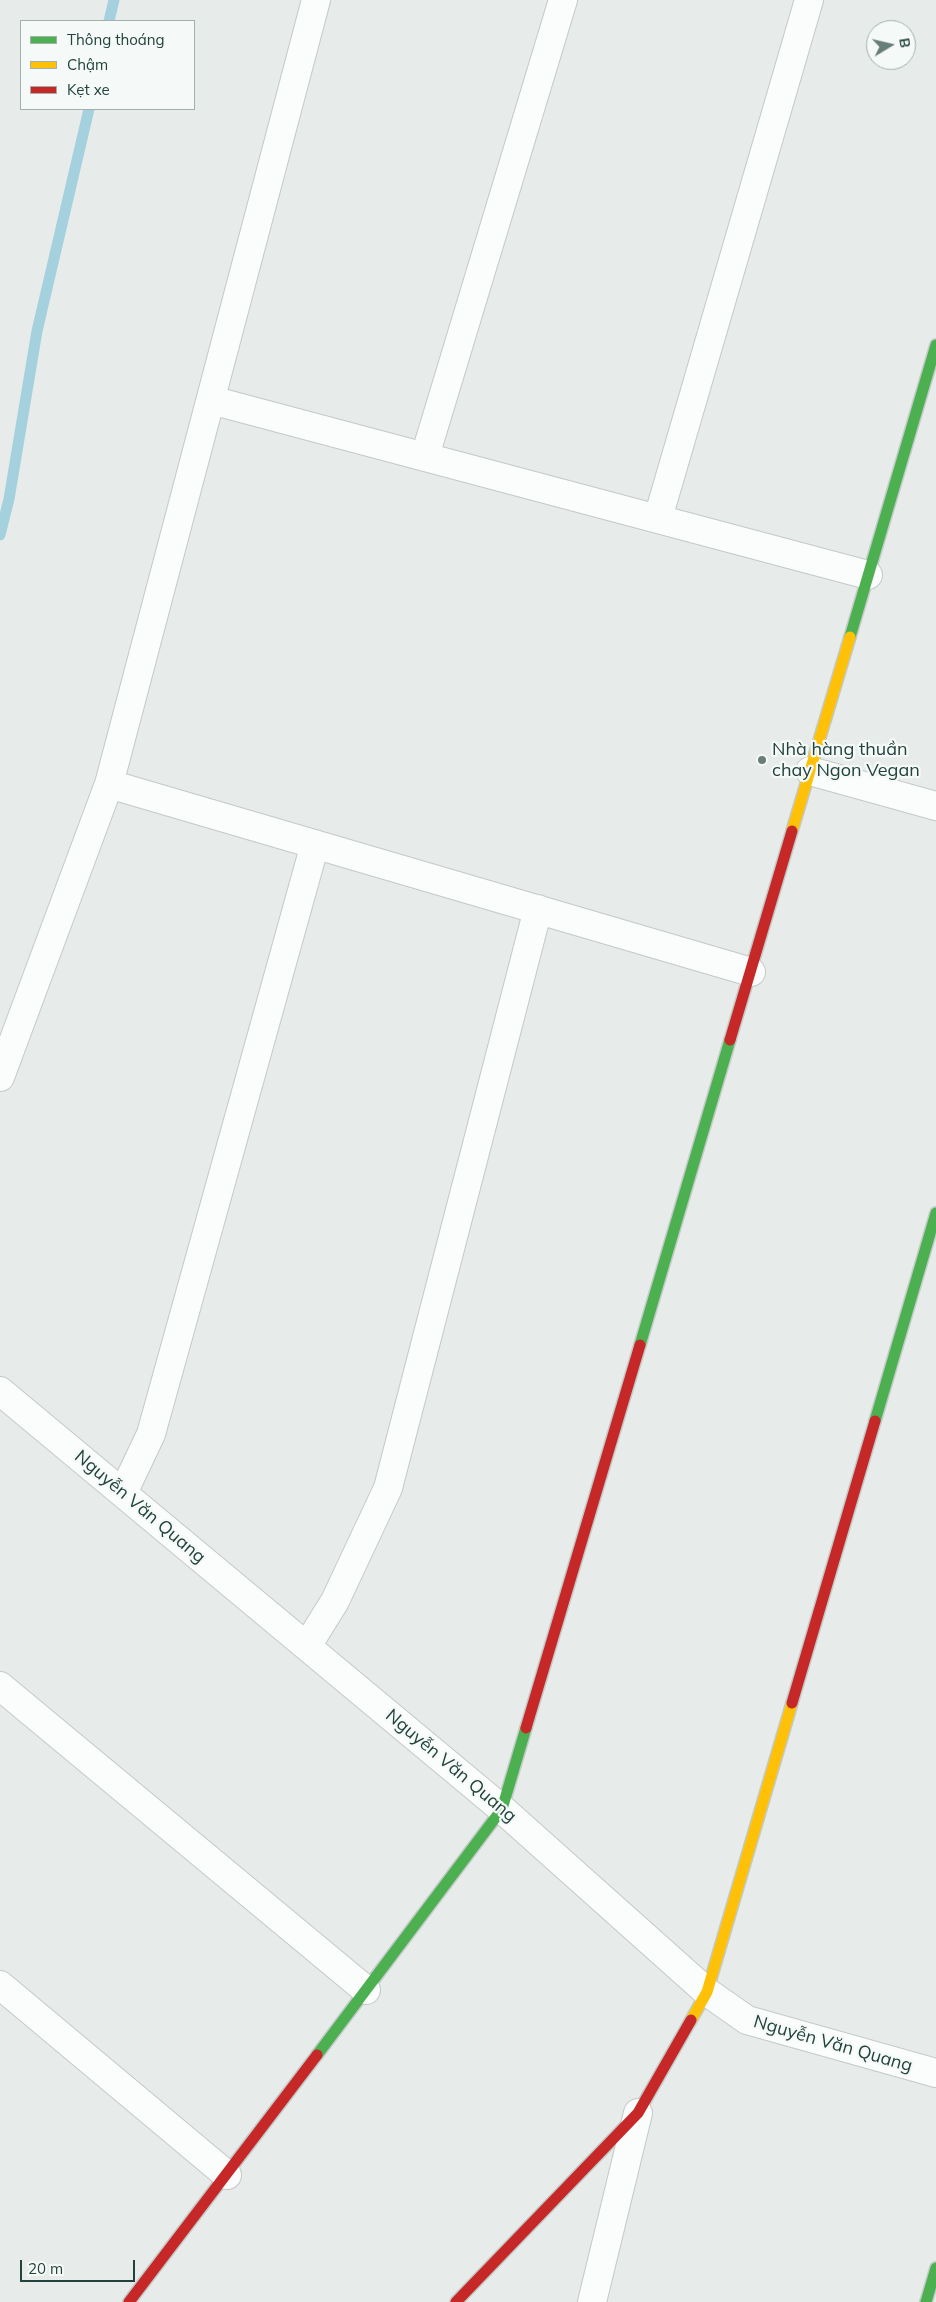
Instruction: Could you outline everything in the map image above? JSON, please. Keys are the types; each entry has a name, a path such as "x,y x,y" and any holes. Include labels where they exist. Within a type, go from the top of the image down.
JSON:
{"street":[{"path":"0,1077 109,784 316,0"},
{"path":"426,456 563,0"},
{"path":"658,518 809,0"},
{"path":"130,2302 228,2175 502,1808 936,345"},
{"path":"211,400 868,575"},
{"path":"810,771 936,806"},
{"path":"109,784 751,972"},
{"path":"123,1493 151,1434 315,844"},
{"path":"307,1646 335,1601 388,1488 538,909"},
{"path":"456,2302 638,2113 707,1992 936,1213"},
{"name":"Nguyễn Văn Quang","path":"0,1391 502,1808 707,1992 747,2020 936,2073"},
{"path":"0,1686 366,1990"},
{"path":"0,1985 228,2175"},
{"path":"592,2302 638,2113"},
{"path":"926,2302 936,2268"}],"waterway":[{"path":"109,20 114,0"},
{"path":"0,535 9,499 37,331 89,110"}],"traffic: fast":[{"path":"850,637 936,345"},
{"path":"640,1345 730,1040"},
{"path":"875,1421 936,1213"},
{"path":"317,2055 502,1809 526,1728"},
{"path":"926,2302 936,2268"}],"traffic: slow":[{"path":"792,831 850,637"},
{"path":"691,2020 707,1992 792,1703"}],"traffic: jam":[{"path":"730,1040 792,831"},
{"path":"526,1728 640,1345"},
{"path":"792,1703 875,1421"},
{"path":"456,2302 638,2113 691,2020"},
{"path":"129,2302 317,2055"}],"place":[{"name":"Nhà hàng thuần chay Ngon Vegan","path":"762,760"}]}
